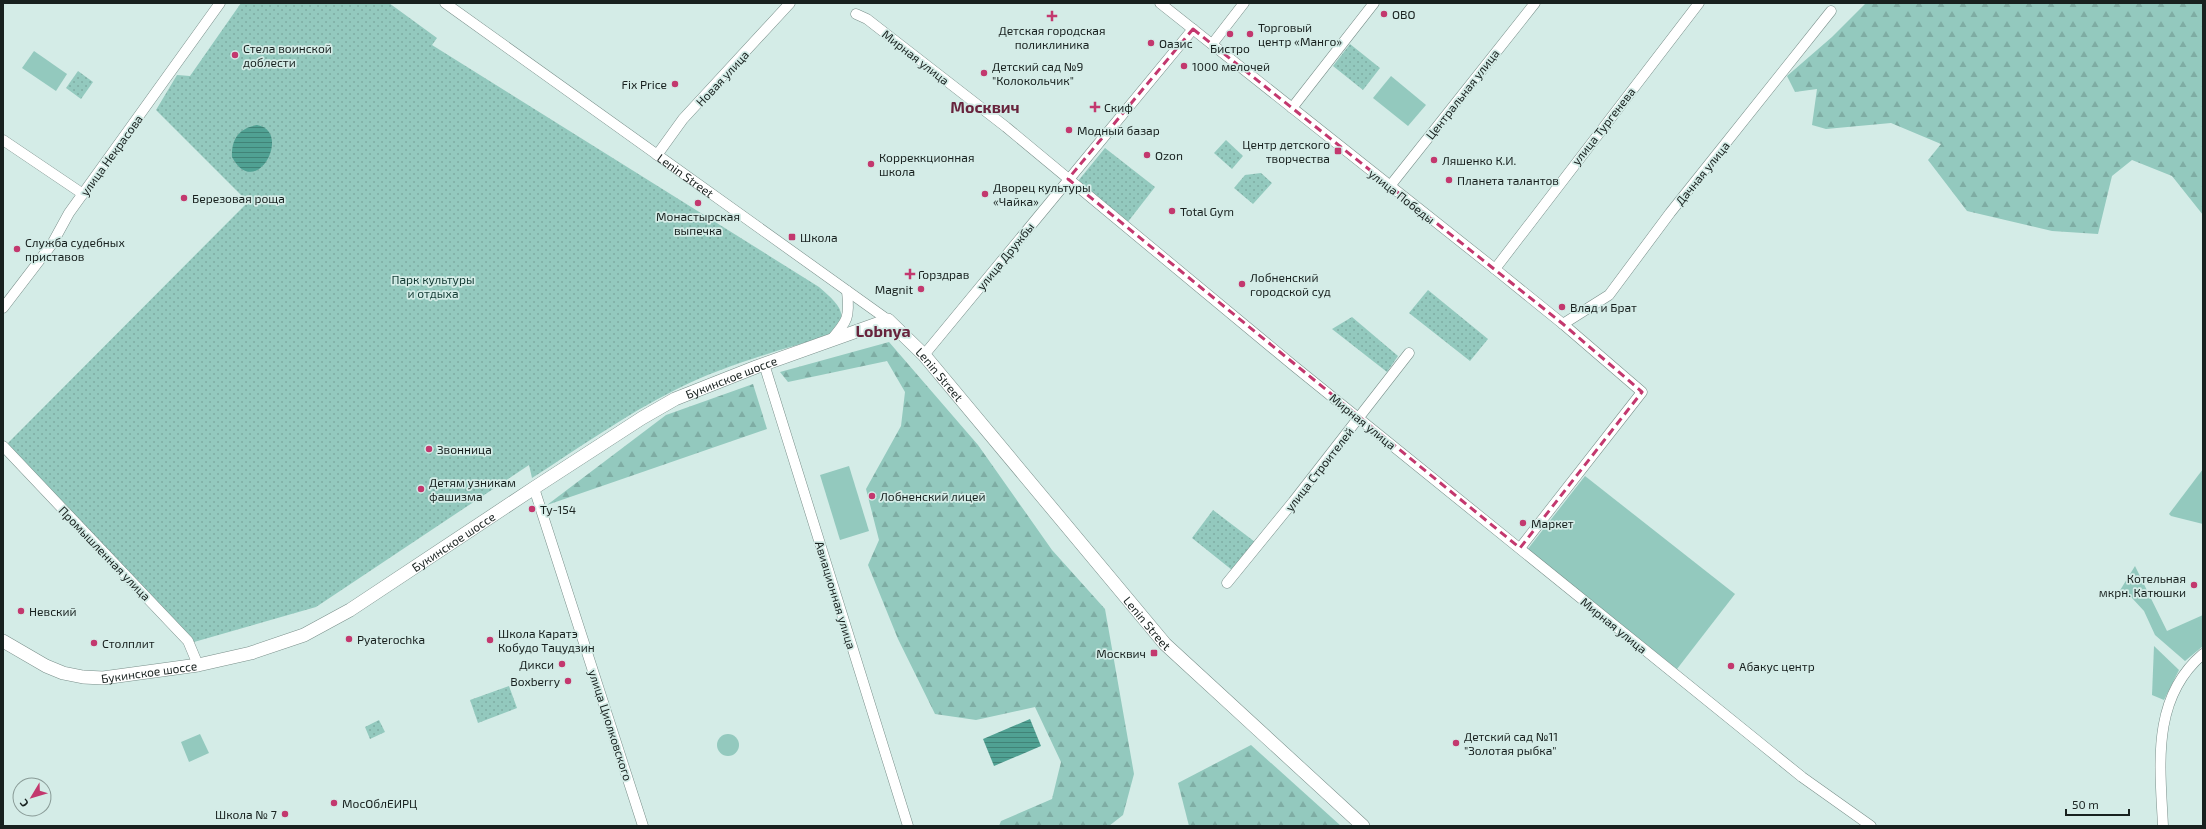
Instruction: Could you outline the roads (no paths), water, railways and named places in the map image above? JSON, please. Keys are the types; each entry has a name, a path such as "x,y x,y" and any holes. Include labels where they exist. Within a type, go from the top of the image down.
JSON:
{"main road":[{"name":"Lenin Street","path":"888,320 924,355 1165,644 1364,826"},
{"name":"Букинское шоссе","path":"3,641 46,666 63,673 83,677 124,676 198,665 251,653 304,635 323,626 402,577 534,488 642,418 675,399 764,364 888,320"}],"street":[{"name":"улица Некрасова","path":"3,308 52,244 65,219 220,3"},
{"name":"Lenin Street","path":"445,3 888,320"},
{"name":"Новая улица","path":"657,155 683,119 790,3"},
{"name":"улица Победы","path":"1160,3 1213,43 1292,108 1495,269 1563,324 1642,392 1520,548"},
{"path":"1213,43 1244,3"},
{"path":"1292,108 1374,3"},
{"name":"Центральная улица","path":"1390,186 1535,3"},
{"name":"улица Тургенева","path":"1495,269 1699,3"},
{"name":"Дачная улица","path":"1563,324 1609,295 1670,213 1831,11"},
{"name":"Мирная улица","path":"856,14 867,19 1006,127 1359,418 1802,777 1871,826"},
{"name":"улица Дружбы","path":"924,355 938,340 1068,179 1193,29"},
{"path":"3,140 83,194"},
{"path":"830,341 843,327 850,311 847,291"},
{"name":"улица Строителей","path":"1227,583 1409,354"},
{"name":"Авиационная улица","path":"764,364 908,826"},
{"name":"Промышленная улица","path":"3,446 188,641 198,665"},
{"name":"улица Циолковского","path":"534,488 643,826"},
{"path":"2163,826 2160,773 2162,730 2167,707 2187,670 2203,654"}],"place":[{"name":"ОВО","path":"1384,14"},
{"name":"Детская городская поликлиника","path":"1052,16"},
{"name":"Бистро","path":"1230,34"},
{"name":"Торговый центр «Манго»","path":"1250,34"},
{"name":"Оазис","path":"1151,43"},
{"name":"Стела воинской доблести","path":"235,55"},
{"name":"1000 мелочей","path":"1184,66"},
{"name":"Детский сад №9 \"Колокольчик\"","path":"984,73"},
{"name":"Fix Price","path":"675,84"},
{"name":"Скиф","path":"1095,107"},
{"name":"Модный базар","path":"1069,130"},
{"name":"Центр детского творчества","path":"1338,151"},
{"name":"Ozon","path":"1147,155"},
{"name":"Ляшенко К.И.","path":"1434,160"},
{"name":"Корреккционная школа","path":"871,164"},
{"name":"Планета талантов","path":"1449,180"},
{"name":"Дворец культуры «Чайка»","path":"985,194"},
{"name":"Березовая роща","path":"184,198"},
{"name":"Монастырская выпечка","path":"698,203"},
{"name":"Total Gym","path":"1172,211"},
{"name":"Школа","path":"792,237"},
{"name":"Служба судебных приставов","path":"17,249"},
{"name":"Горздрав","path":"910,274"},
{"name":"Лобненский городской суд","path":"1242,284"},
{"name":"Magnit","path":"921,289"},
{"name":"Влад и Брат","path":"1562,307"},
{"name":"Звонница","path":"429,449"},
{"name":"Детям узникам фашизма","path":"421,489"},
{"name":"Лобненский лицей","path":"872,496"},
{"name":"Ту-154","path":"532,509"},
{"name":"Маркет","path":"1523,523"},
{"name":"Котельная мкрн. Катюшки","path":"2194,585"},
{"name":"Невский","path":"21,611"},
{"name":"Pyaterochka","path":"349,639"},
{"name":"Школа Каратэ Кобудо Тацудзин","path":"490,640"},
{"name":"Столплит","path":"94,643"},
{"name":"Москвич","path":"1154,653"},
{"name":"Дикси","path":"562,664"},
{"name":"Абакус центр","path":"1731,666"},
{"name":"Boxberry","path":"568,681"},
{"name":"Детский сад №11 \"Золотая рыбка\"","path":"1456,743"},
{"name":"МосОблЕИРЦ","path":"334,803"},
{"name":"Школа № 7","path":"285,814"}],"district":[{"name":"Москвич","path":"985,106"},
{"name":"Lobnya","path":"883,330"}],"park label":[{"name":"Парк культуры и отдыха","path":"433,286"}]}
